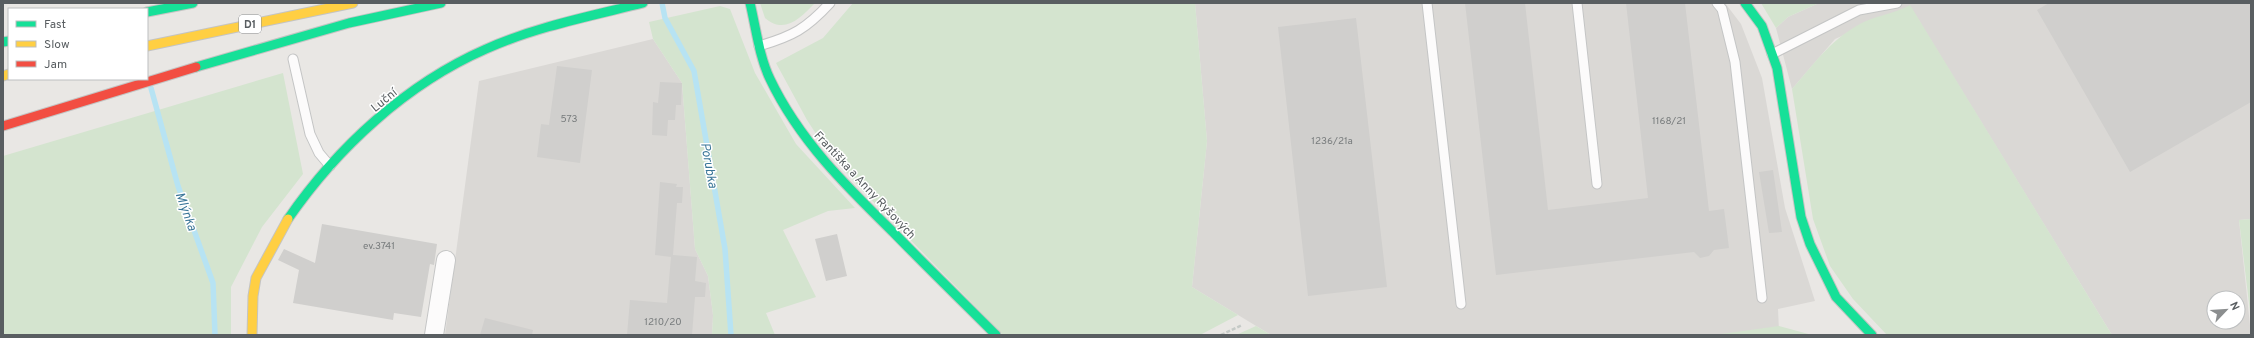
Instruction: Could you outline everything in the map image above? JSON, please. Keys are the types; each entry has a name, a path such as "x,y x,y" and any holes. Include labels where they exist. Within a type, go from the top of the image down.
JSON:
{"main road":[{"path":"148,12 192,3"},
{"name":"D1","path":"148,46 353,3"},
{"path":"3,126 260,47 349,23 441,3"},
{"name":"Luční","path":"252,335 255,283 268,251 283,224 330,166 357,138 429,80 484,50 546,27 643,3"},
{"name":"Františka a Anny Ryšových","path":"750,3 759,46 770,79 788,113 810,147 866,206 996,335"},
{"path":"1745,3 1762,26 1777,68 1801,217 1810,244 1836,297 1872,335"}],"street":[{"path":"434,335 446,260"}],"lane":[{"path":"759,46 796,34 816,18 830,3"},
{"path":"1427,3 1461,304"},
{"path":"1577,3 1597,184"},
{"path":"1717,3 1722,9 1735,62 1762,298"},
{"path":"1772,54 1860,7 1897,3"},
{"path":"293,59 310,134 319,153 330,166"}],"path":[{"path":"1221,335 1242,325"}],"shaded area":[{"path":"1195,3 1725,3 1741,24 1762,78 1785,208 1815,301 1778,309 1779,331 1748,335 1271,335 1192,287 1207,141"},
{"path":"1819,3 2251,3 2251,219 2239,220 2251,335 2112,335 1910,6 1835,39 1792,89 1776,28 1788,17"},
{"path":"653,39 682,83 695,249 708,276 713,315 712,335 445,335 479,81"}],"green space":[{"path":"760,3 815,3 798,19 786,25 779,25 772,23 765,18"},
{"path":"853,3 1195,3 1207,141 1192,287 1238,315 1200,335 1003,335 858,186 822,143 807,120 776,63 823,38"},
{"path":"1761,3 1819,3 1788,17 1776,28"},
{"path":"1910,5 2112,335 1887,335 1853,299 1830,266 1813,219 1792,89 1834,42 1854,27"},
{"path":"720,6 730,9 755,73 796,144 855,208 828,211 783,230 816,297 766,313 775,335 712,335 713,315 708,276 695,249 682,83 653,39 649,22"},
{"path":"283,73 303,174 262,227 231,287 231,335 3,335 3,156"},
{"path":"2251,219 2251,320 2239,220"},
{"path":"1256,326 1271,335 1236,335"},
{"path":"1779,326 1812,335 1714,335"}],"building":[{"path":"1465,3 1525,3 1548,210 1648,198 1626,3 1685,3 1709,211 1724,209 1729,248 1714,250 1709,256 1700,258 1694,252 1496,275"},
{"path":"2049,3 2251,3 2251,102 2130,172 2037,10"},
{"path":"1356,18 1387,287 1308,296 1278,27"},
{"path":"557,66 592,70 580,163 537,157 541,124 549,125"},
{"path":"660,82 682,83 681,105 676,105 675,120 668,120 667,136 652,135 653,102 658,103"},
{"path":"1773,170 1782,232 1769,233 1759,172"},
{"path":"660,182 677,184 676,187 683,187 682,203 677,203 673,255 697,257 695,281 706,283 705,297 695,297 692,335 627,335 630,300 667,303 671,257 655,255"},
{"path":"322,224 437,244 434,265 430,264 421,317 394,313 393,320 293,303 299,270 278,260 284,249 315,263"},
{"path":"837,234 847,276 826,281 815,239"},
{"path":"485,318 533,330 532,335 480,335"}],"waterway":[{"name":"Porubka","path":"662,3 665,18 694,71 725,249 731,335"},
{"name":"Mlýnka","path":"151,88 178,186 213,283 215,335"}],"traffic: fast":[{"path":"148,12 193,3"},
{"path":"196,67 349,23 441,3"},
{"path":"288,219 328,167 351,143 375,120 428,80 457,63 486,49 524,34 643,3"},
{"path":"750,3 760,51 766,70 782,101 809,142 858,197 996,335"},
{"path":"1745,3 1762,26 1777,68 1801,217 1810,244 1836,297 1872,335"},
{"path":"3,42 8,41"}],"traffic: slow":[{"path":"148,46 353,3"},
{"path":"3,76 8,74"},
{"path":"252,335 253,296 256,278 288,219"}],"traffic: jam":[{"path":"3,126 196,67"}]}
